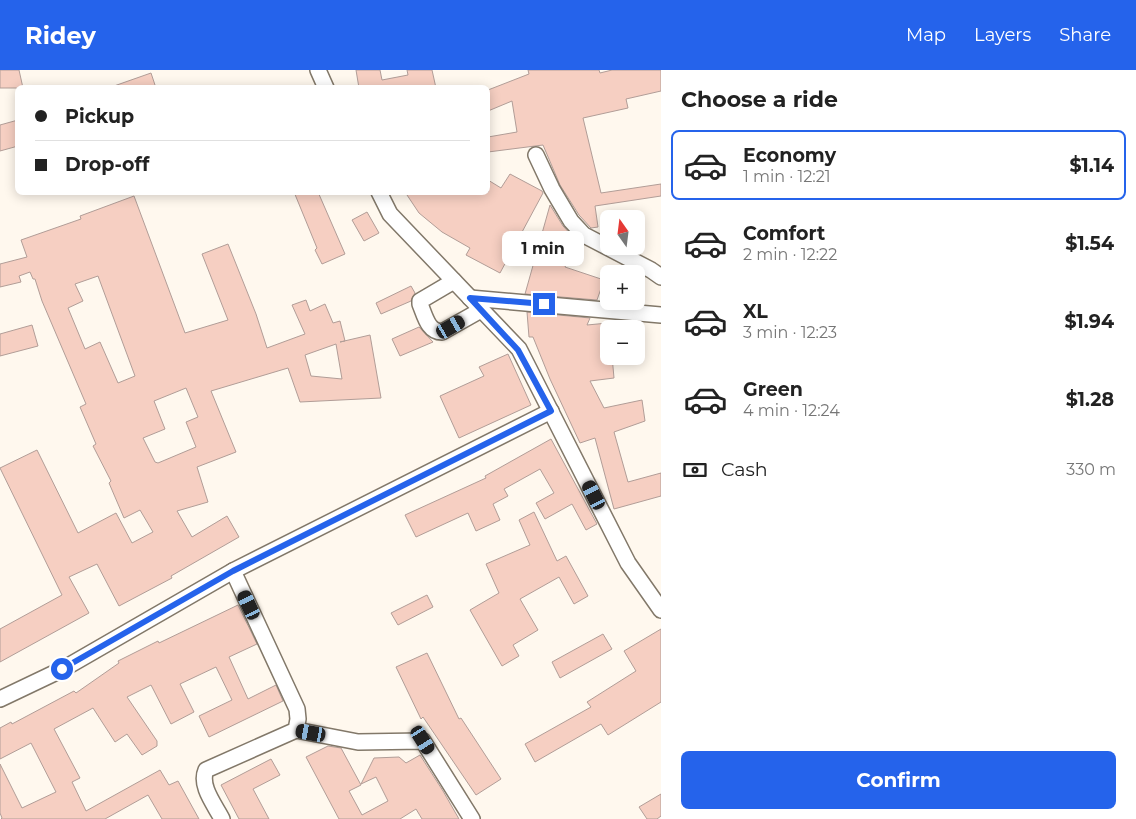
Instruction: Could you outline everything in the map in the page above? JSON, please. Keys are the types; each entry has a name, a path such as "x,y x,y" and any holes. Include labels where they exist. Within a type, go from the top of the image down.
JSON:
{"street":[{"path":"318,70 325,85"},
{"path":"536,156 571,222 584,235 651,270 661,278"},
{"path":"380,195 390,214 518,350 628,563 661,610"},
{"path":"454,281 420,301 431,328 435,332 442,332 481,310"},
{"path":"470,298 659,312"},
{"path":"0,699 62,669 233,571 551,411"},
{"path":"233,571 297,709 296,730"},
{"path":"222,819 204,785 203,776 206,770 296,730 358,742 423,740 472,819"}],"building":[{"path":"0,70 19,70 22,85 15,85 15,88 0,88"},
{"path":"356,70 380,70 382,80 408,75 407,70 432,70 435,85 358,85"},
{"path":"528,70 599,70 600,73 612,70 661,70 661,91 626,99 628,108 583,118 601,193 661,184 661,196 595,206 598,227 591,228 579,215 560,185 543,145 490,152 490,137 517,132 512,101 490,110 490,89 529,74"},
{"path":"151,73 155,85 117,85"},
{"path":"15,121 15,147 0,151 0,125"},
{"path":"510,174 543,193 500,273 466,255 470,248 442,232 419,213 407,195 490,195 490,181 501,188"},
{"path":"295,195 319,195 345,254 322,264 315,250 317,248"},
{"path":"134,196 185,333 228,320 202,254 228,244 256,314 267,348 305,334 292,305 306,300 310,311 325,304 333,323 340,321 345,341 370,335 381,398 300,402 288,368 211,391 236,452 197,467 208,502 177,511 192,537 227,516 239,537 171,576 172,578 119,606 97,564 69,577 89,613 0,662 0,629 62,595 0,468 37,450 78,533 116,513 132,543 153,532 140,510 124,518 109,483 111,481 93,446 96,444 80,407 86,404 42,301 35,279 33,279 30,272 19,276 21,282 0,287 0,264 27,257 21,240 81,219 80,216","holes":["98,276 135,376 118,383 100,342 85,349 68,308 83,301 75,284","336,344 342,379 311,376 305,355","186,388 198,417 186,422 196,447 158,463 155,462 143,438 165,429 154,401"]},
{"path":"550,205 563,226 576,240 565,267 600,279 600,291 597,300 525,294"},
{"path":"367,212 379,233 364,241 352,220"},
{"path":"411,286 415,293 411,301 381,314 376,303"},
{"path":"527,312 590,318 587,325 600,324 600,365 613,365 614,378 590,381 604,408 642,400 645,421 614,432 628,482 661,473 661,496 614,509 595,438 580,443 533,337 529,337"},
{"path":"32,325 38,346 0,356 0,334"},
{"path":"419,327 433,342 400,356 392,339"},
{"path":"508,354 531,405 459,438 440,396 484,376 479,367"},
{"path":"551,439 597,524 586,530 572,504 545,519 536,503 554,493 540,469 504,489 508,496 493,504 500,520 476,531 468,513 416,537 405,515 486,478 485,476"},
{"path":"534,512 557,561 566,556 588,596 574,604 559,577 520,599 538,630 513,645 519,656 502,666 470,610 499,593 486,564 530,545 519,520"},
{"path":"427,595 433,607 398,625 391,613"},
{"path":"238,605 257,644 229,657 248,699 276,685 283,701 209,737 199,716 232,700 216,667 180,684 194,712 171,724 151,685 127,697 157,741 157,746 142,755 127,734 115,742 93,708 54,729 80,778 72,782 86,811 160,770 169,785 178,781 199,819 162,819 148,795 105,819 1,819 0,764 22,808 56,792 31,743 0,759 0,728 11,722 12,724 74,691 76,693 119,663 118,661"},
{"path":"661,629 661,702 608,735 601,724 535,762 525,744 591,707 587,702 636,671 624,651"},
{"path":"603,634 612,649 560,678 552,662"},
{"path":"427,653 459,719 461,718 501,779 476,795 423,717 421,719 396,667"},
{"path":"328,746 341,748 361,785 349,791 362,815 388,801 376,777 361,784 374,758 399,757 406,763 420,755 459,819 422,819 416,809 400,819 339,819 306,757"},
{"path":"271,759 280,775 253,789 269,819 239,819 221,785"},
{"path":"661,794 661,816 657,819 647,819 639,807"}],"route":[{"path":"62,669 233,571 551,411 518,350 470,298 544,304"}]}
